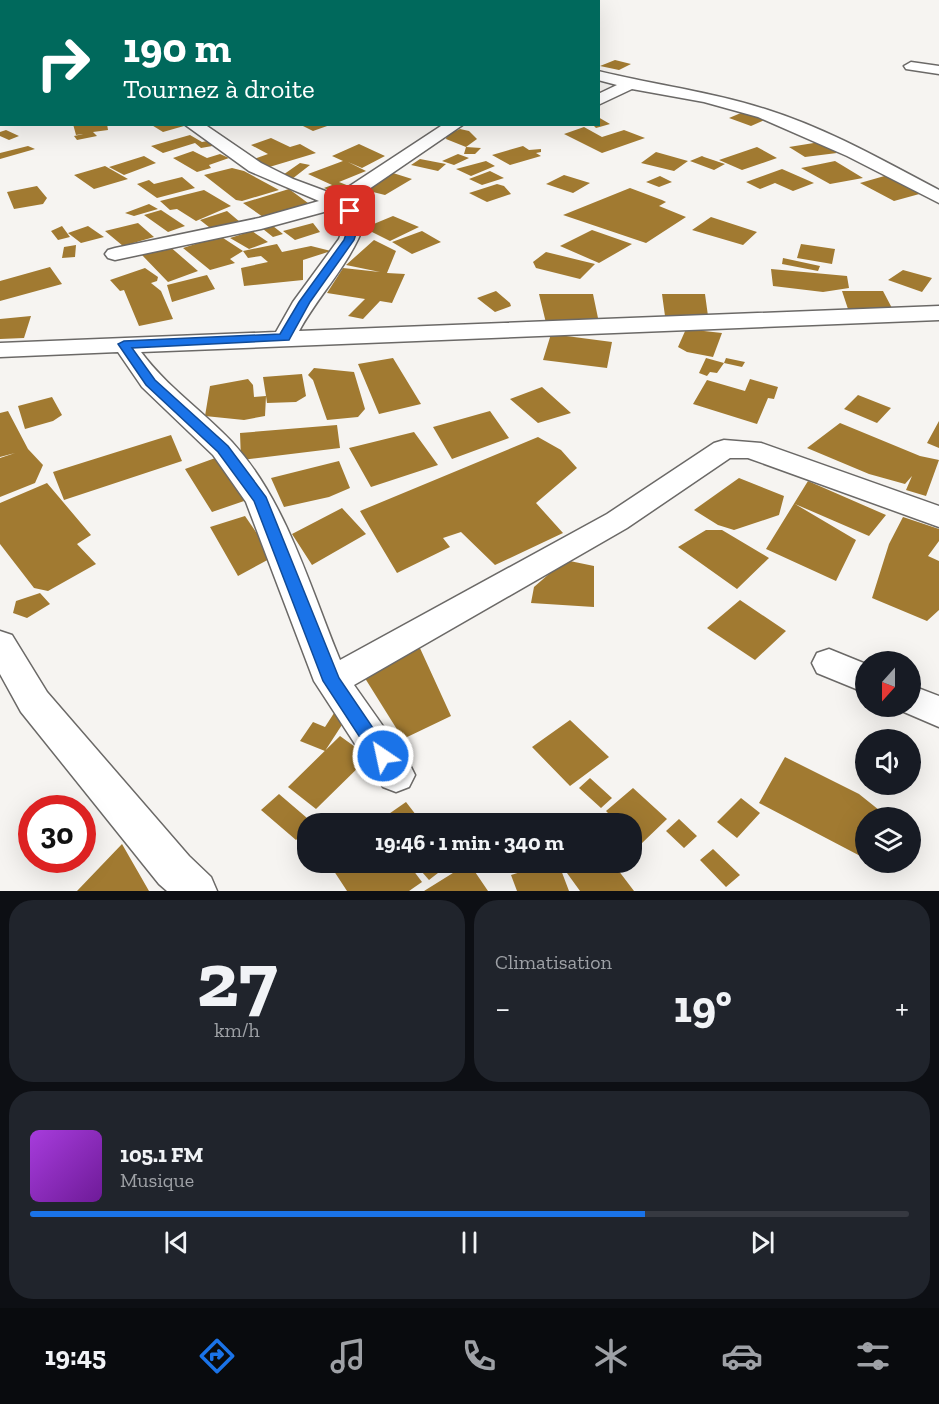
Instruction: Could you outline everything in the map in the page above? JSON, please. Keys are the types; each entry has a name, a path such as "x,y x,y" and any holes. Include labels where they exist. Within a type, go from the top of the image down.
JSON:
{"street":[{"path":"911,66 939,70"},
{"path":"600,76 630,84 706,98 764,114 853,152 939,197"},
{"path":"600,99 630,84"},
{"path":"195,126 255,167 286,183 338,202 350,211 355,222 349,240 304,302 284,338"},
{"path":"115,254 261,223 338,202 453,126"},
{"path":"0,350 939,314"},
{"path":"124,344 151,382 223,449 260,500 331,681 396,776"},
{"path":"331,681 587,538 724,449 751,449 939,517"},
{"path":"0,644 34,702 174,870 195,891"},
{"path":"828,663 855,674"},
{"path":"921,704 939,712"}],"building":[{"path":"615,60 631,64 619,70 600,66"},
{"path":"748,110 771,117 751,126 729,118"},
{"path":"600,118 610,124 596,128 594,126 600,126"},
{"path":"74,126 107,126 108,130 93,132 97,136 77,140 74,136 83,134 76,135"},
{"path":"153,126 184,126 163,132"},
{"path":"303,126 327,126 313,131"},
{"path":"584,127 602,137 624,130 645,138 602,153 564,134"},
{"path":"460,129 469,131 477,139 466,147 446,139 447,135"},
{"path":"6,130 19,136 9,140 0,136 0,132"},
{"path":"190,135 202,142 213,140 218,145 201,148 195,143 163,153 151,146"},
{"path":"271,138 290,147 300,144 316,153 266,168 251,160 268,154 251,145"},
{"path":"820,142 837,153 805,157 789,147"},
{"path":"359,144 385,156 362,168 348,162 366,171 339,182 349,186 333,192 324,188 332,185 308,174 343,161 332,156"},
{"path":"28,146 35,149 0,159 0,153"},
{"path":"523,146 529,150 541,149 541,152 536,153 541,156 510,165 492,155"},
{"path":"466,147 481,148 475,154 464,154"},
{"path":"757,147 777,158 742,170 719,160"},
{"path":"193,151 207,158 220,154 229,158 209,165 211,168 197,172 173,158"},
{"path":"656,152 688,161 674,171 641,163"},
{"path":"458,154 469,158 454,165 442,161"},
{"path":"144,156 156,163 124,175 109,167"},
{"path":"702,156 725,164 714,170 690,161"},
{"path":"420,159 446,164 438,171 411,165"},
{"path":"486,161 495,166 471,176 456,169"},
{"path":"835,161 863,178 830,184 801,168"},
{"path":"300,163 310,165 292,179 280,177"},
{"path":"105,166 128,179 94,189 74,175"},
{"path":"232,168 244,171 279,190 242,201 236,200 204,175"},
{"path":"782,169 814,183 793,191 775,183 760,189 746,182"},
{"path":"490,171 504,178 482,185 469,179"},
{"path":"393,173 412,179 385,195 365,190"},
{"path":"564,175 590,183 573,193 546,184"},
{"path":"888,175 923,193 894,201 860,183"},
{"path":"660,176 672,182 659,187 646,182"},
{"path":"182,177 195,188 157,198 137,184 149,180 154,184"},
{"path":"497,184 504,186 511,194 487,202 469,193"},
{"path":"37,186 47,198 43,204 14,209 7,192"},
{"path":"630,188 666,202 659,206 686,217 646,243 563,215"},
{"path":"289,189 308,203 266,219 243,203"},
{"path":"204,190 231,206 196,221 177,209 170,210 160,201"},
{"path":"149,204 158,209 134,216 125,213"},
{"path":"161,210 185,226 168,232 144,215"},
{"path":"227,211 240,222 214,231 200,220"},
{"path":"393,216 419,227 390,241 364,228"},
{"path":"711,217 757,232 743,245 692,230"},
{"path":"268,222 283,234 273,237 258,225"},
{"path":"138,223 154,237 123,246 105,231"},
{"path":"313,223 320,232 295,240 283,231"},
{"path":"62,226 70,237 58,240 51,231"},
{"path":"88,226 104,237 81,243 68,233"},
{"path":"592,230 632,244 599,263 560,246"},
{"path":"252,231 268,242 249,249 230,238"},
{"path":"422,231 441,242 412,254 392,242"},
{"path":"220,236 243,251 230,259 235,263 210,270 183,248"},
{"path":"374,240 396,251 387,273 405,274 392,303 380,301 363,319 348,316 365,299 327,293 343,268 380,272 346,265"},
{"path":"277,244 282,252 311,246 331,251 303,260 303,280 244,286 241,268 268,262 261,256 248,258 243,251"},
{"path":"801,244 835,249 832,264 797,258"},
{"path":"76,245 75,257 62,258 64,247"},
{"path":"168,245 198,271 168,282 141,254"},
{"path":"546,252 595,264 580,279 536,268 533,262"},
{"path":"783,258 820,266 818,271 782,264"},
{"path":"50,267 62,284 0,301 0,281"},
{"path":"145,268 158,277 157,281 151,283 161,291 173,319 139,326 124,290 120,291 110,280"},
{"path":"771,269 847,276 849,288 823,292 773,286"},
{"path":"903,270 932,278 922,292 888,280"},
{"path":"207,275 215,289 172,302 167,285"},
{"path":"496,291 511,306 495,312 477,298"},
{"path":"842,291 883,291 893,310 848,309"},
{"path":"539,294 593,294 598,318 546,323"},
{"path":"662,294 705,294 708,316 665,316"},
{"path":"31,316 24,338 0,339 0,319"},
{"path":"686,329 722,333 713,357 687,352 678,347"},
{"path":"551,334 612,342 607,368 543,360"},
{"path":"393,358 421,404 379,414 358,364"},
{"path":"706,358 724,363 717,373 710,372 707,376 699,373"},
{"path":"726,358 745,362 742,367 724,363"},
{"path":"314,368 354,372 365,409 358,417 327,420 313,380 308,375"},
{"path":"302,374 306,396 296,402 267,403 263,377"},
{"path":"248,379 253,385 254,397 266,396 265,416 244,420 205,416 210,386"},
{"path":"750,379 778,387 774,399 768,398 757,424 693,404 707,380 745,391"},
{"path":"542,387 571,413 538,423 510,399"},
{"path":"858,395 891,408 877,423 844,409"},
{"path":"52,397 62,415 53,421 25,429 18,406"},
{"path":"8,411 28,449 43,465 35,483 0,497 0,458 15,453 0,457 0,413"},
{"path":"490,411 509,438 452,459 433,427"},
{"path":"939,421 939,448 927,443"},
{"path":"840,423 920,456 939,460 926,496 906,490 912,476 905,484 869,474 807,448"},
{"path":"337,425 340,448 241,460 240,433"},
{"path":"414,432 438,465 371,487 349,448"},
{"path":"171,435 182,461 64,500 53,472"},
{"path":"538,437 561,450 577,468 536,503 563,533 495,565 461,532 443,538 450,547 397,573 360,511"},
{"path":"218,457 247,500 212,512 185,469"},
{"path":"339,461 350,488 329,497 284,507 271,478"},
{"path":"739,478 784,496 779,515 734,530 718,525 694,510"},
{"path":"808,481 886,515 869,536 795,504 856,540 836,581 766,549"},
{"path":"47,483 91,535 77,544 96,564 48,591 34,588 0,544 0,503"},
{"path":"342,508 366,534 312,565 292,534"},
{"path":"245,516 273,557 238,576 210,527"},
{"path":"903,517 939,529 939,541 928,556 939,561 939,610 927,621 872,598 889,544"},
{"path":"706,530 722,530 769,558 737,589 678,547"},
{"path":"565,560 594,566 594,607 531,603 534,587"},
{"path":"40,593 50,604 27,618 13,613 16,601"},
{"path":"740,600 786,631 755,660 707,628"},
{"path":"419,646 451,716 403,739 363,675"},
{"path":"336,710 349,714 325,751 300,741 313,722 325,727"},
{"path":"570,720 609,757 570,786 532,747"},
{"path":"340,736 369,757 316,809 288,787"},
{"path":"785,757 855,792 855,795 860,795 875,807 855,807 855,853 759,803"},
{"path":"590,778 612,798 601,808 579,788"},
{"path":"633,788 667,819 642,843 642,813 608,813 606,811"},
{"path":"279,794 301,813 297,813 297,839 296,840 261,810"},
{"path":"741,798 760,813 737,838 717,822"},
{"path":"406,802 414,813 390,813"},
{"path":"679,819 697,836 684,848 666,831"},
{"path":"122,844 149,891 77,891"},
{"path":"713,849 740,875 726,887 700,860"},
{"path":"335,873 415,873 422,882 409,891 347,891"},
{"path":"423,873 438,873 429,880"},
{"path":"453,873 476,873 488,891 424,891"},
{"path":"562,873 569,891 517,891 511,875"},
{"path":"567,873 620,873 634,891 580,891"}],"route":[{"path":"350,211 355,222 349,240 304,302 284,338 124,344 151,382 181,413 223,449 260,500 293,579 331,681 383,756"}]}
